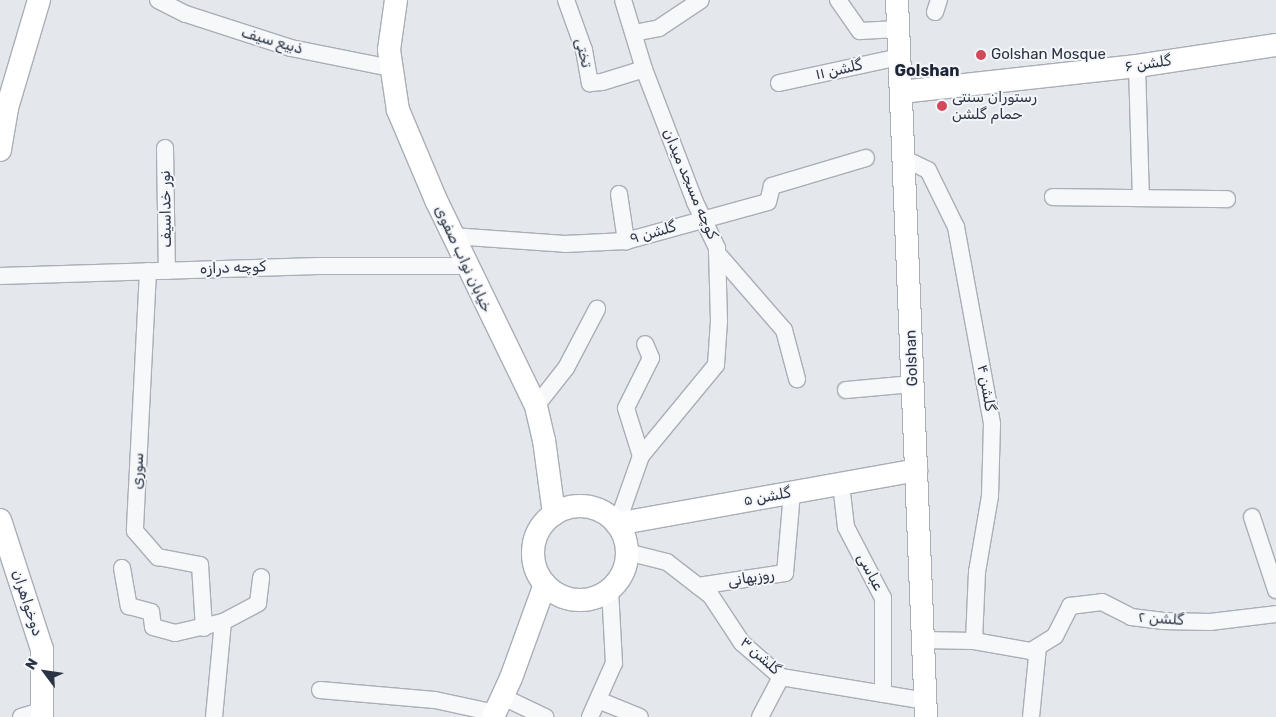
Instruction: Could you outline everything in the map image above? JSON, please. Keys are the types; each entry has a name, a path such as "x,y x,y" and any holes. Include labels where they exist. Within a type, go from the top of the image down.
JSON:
{"street":[{"path":"0,150 7,108 39,0"},
{"name":"ذبیع سیف","path":"158,0 186,14 291,48 390,68"},
{"name":"تختی","path":"566,0 584,50 590,83 602,82 644,69"},
{"name":"کوچه مسجد میدان","path":"617,524 641,456 716,365 719,321 717,254 644,69 623,0"},
{"path":"634,34 659,28 701,0"},
{"path":"838,0 860,31 898,29"},
{"name":"Golshan","path":"897,0 926,709"},
{"name":"خیابان نواب صفوی","path":"394,1 389,50 390,68 398,110 452,236 536,406 544,440 554,514"},
{"name":"گلشن ۶","path":"901,92 1137,66 1276,45"},
{"name":"گلشن ۱۱","path":"779,83 899,57"},
{"path":"1137,66 1141,198"},
{"name":"نور خداسیف","path":"165,148 167,271"},
{"name":"گلشن ۹","path":"452,236 565,244 626,241 703,218 768,202 772,186 866,158"},
{"name":"گلشن ۴","path":"903,158 928,170 956,227 992,424 990,496 977,572 974,641"},
{"path":"619,194 626,241"},
{"path":"1053,197 1227,198"},
{"path":"717,254 784,330 797,379"},
{"name":"کوچه درازه","path":"0,276 318,266 466,266"},
{"name":"سوری","path":"148,271 135,531 158,557 200,565 204,628"},
{"path":"536,406 566,368 598,309"},
{"path":"641,456 626,408 651,358 645,344"},
{"path":"846,390 913,384"},
{"name":"گلشن ۵","path":"617,524 916,470"},
{"name":"عباسی","path":"841,484 846,527 883,598 883,694"},
{"name":"روزبهانی","path":"698,586 784,573 792,493"},
{"path":"572,506 592,507 617,524 626,552 622,572 610,589 594,597 576,600 559,595 545,584 535,567 533,547 540,528 554,514 572,506"},
{"path":"1252,517 1276,590"},
{"name":"دوخواهران","path":"0,520 42,649 35,715"},
{"name":"گلشن ۳","path":"626,552 667,562 711,596 742,644 781,677 883,694 926,709"},
{"path":"122,568 129,606 152,612 153,627 175,633 204,628 223,622 258,603 261,577"},
{"path":"497,709 545,584"},
{"path":"590,717 614,662 610,589"},
{"name":"گلشن ۲","path":"1038,647 1055,636 1070,606 1102,602 1130,617 1162,621 1210,622 1276,614"},
{"path":"214,717 223,622"},
{"path":"923,640 974,641 1031,651 1038,647"},
{"path":"1031,717 1038,647"},
{"path":"760,717 781,677"},
{"path":"320,690 435,700 545,717"},
{"path":"598,700 640,717"}],"place":[{"name":"Golshan Mosque","path":"981,55"},
{"name":"رستوران سنتی حمام گلشن","path":"942,106"}],"district":[{"name":"Golshan","path":"927,71"}]}
